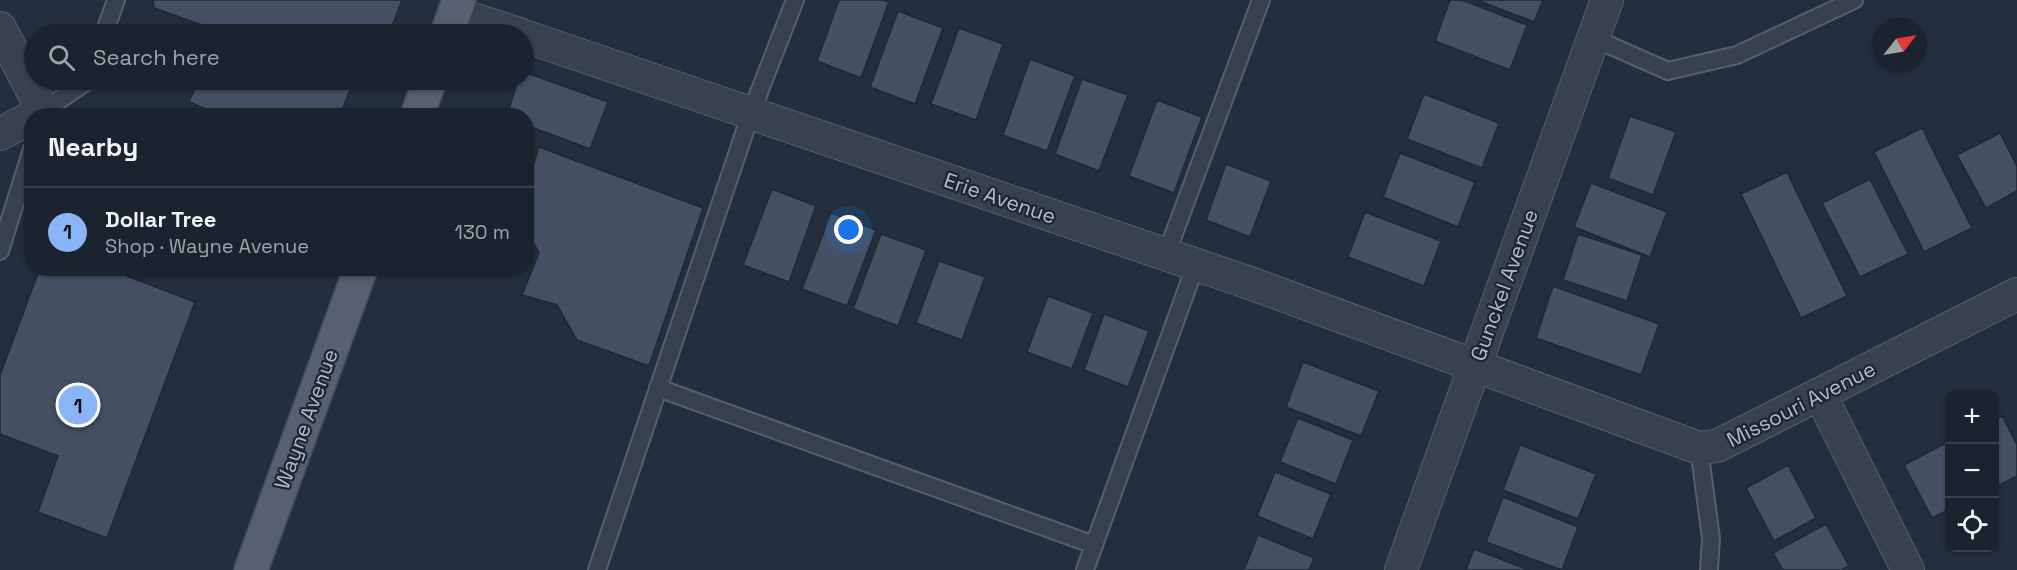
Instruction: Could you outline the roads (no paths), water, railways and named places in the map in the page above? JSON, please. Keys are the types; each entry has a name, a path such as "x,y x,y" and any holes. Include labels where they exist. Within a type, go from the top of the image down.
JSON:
{"main road":[{"path":"420,108 426,90"},
{"name":"Wayne Avenue","path":"251,570 358,276"}],"street":[{"name":"Gunckel Avenue","path":"1401,570 1607,0"},
{"name":"Erie Avenue","path":"454,16 482,24"},
{"path":"0,28 24,79"},
{"name":"Erie Avenue","path":"534,39 1196,264 1475,365"},
{"path":"29,90 38,108"},
{"path":"0,134 24,123"},
{"name":"Missouri Avenue","path":"1475,365 1699,448 1717,446 2017,294"},
{"path":"1820,394 1908,570"}],"lane":[{"path":"108,24 116,0"},
{"path":"597,570 751,113 795,0"},
{"path":"1593,38 1668,71 1737,55 1854,0"},
{"path":"1166,255 1258,1"},
{"path":"51,108 75,90"},
{"path":"0,251 24,174"},
{"path":"1085,570 1196,264"},
{"path":"658,388 1094,545"},
{"path":"1699,448 1711,538 1709,570"}],"place":[{"name":"Dollar Tree","path":"78,405"}]}
